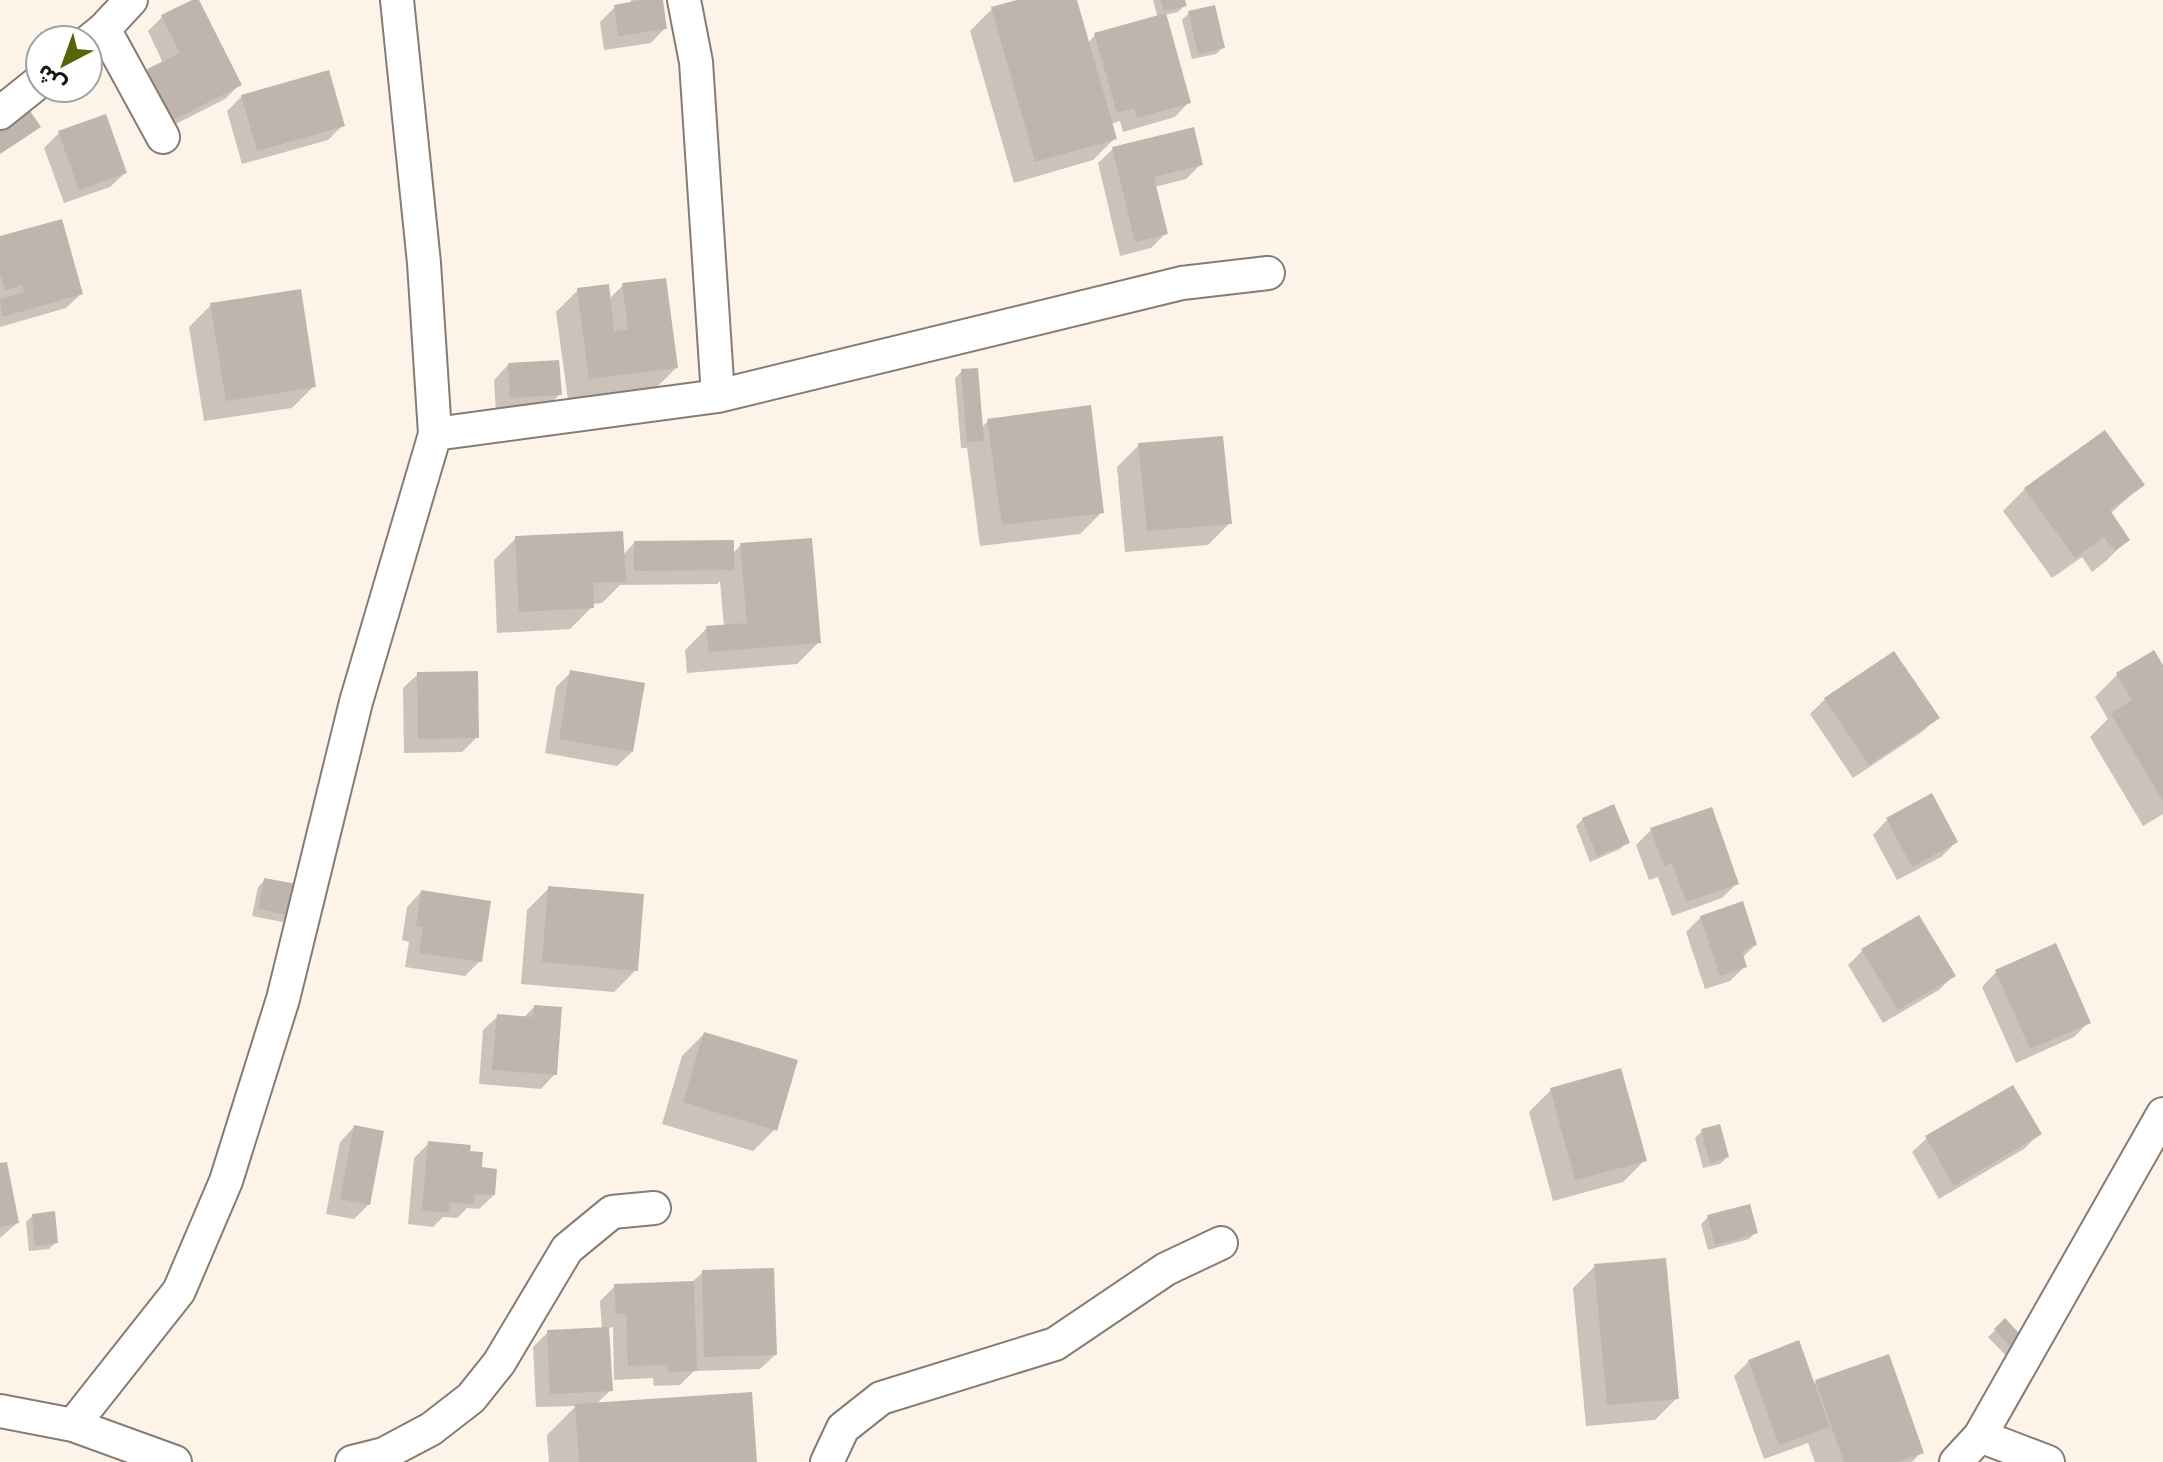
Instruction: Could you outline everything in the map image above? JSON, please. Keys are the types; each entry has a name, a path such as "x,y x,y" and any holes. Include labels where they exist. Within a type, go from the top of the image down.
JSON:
{"street":[{"path":"104,28 131,0"},
{"path":"73,1425 179,1291 226,1181 283,999 356,702 435,434 424,263 397,0"},
{"path":"684,0 696,62 718,396"},
{"path":"104,48 163,137"},
{"path":"0,113 24,94"},
{"path":"435,434 718,396 1182,283 1268,273"},
{"path":"1956,1462 1980,1436 2163,1114"},
{"path":"352,1462 384,1454 431,1429 471,1398 499,1363 567,1249 612,1212 654,1208"},
{"path":"827,1462 843,1428 881,1398 1055,1344 1166,1269 1221,1243"},
{"path":"0,1411 73,1425 175,1462"},
{"path":"1980,1436 2048,1462"}],"building":[{"path":"192,0 199,0 242,85 173,120 147,69 180,53 161,15"},
{"path":"663,0 667,29 618,36 614,5"},
{"path":"1017,0 1077,0 1117,139 1035,162 991,7"},
{"path":"1161,0 1185,0 1187,6 1164,11"},
{"path":"1215,5 1225,48 1198,54 1188,11"},
{"path":"1166,13 1191,103 1137,118 1134,108 1117,113 1094,33"},
{"path":"329,70 345,126 257,151 241,95"},
{"path":"26,105 41,127 0,154 0,122"},
{"path":"106,114 127,173 79,190 58,131"},
{"path":"1194,127 1203,165 1154,177 1168,234 1135,242 1112,147"},
{"path":"62,219 83,294 2,317 0,299 24,292 22,285 5,290 0,274 0,236"},
{"path":"666,278 678,368 589,379 577,288 609,284 614,331 628,329 622,283"},
{"path":"301,289 316,387 226,401 210,303"},
{"path":"559,360 562,395 510,398 508,363"},
{"path":"978,368 984,441 967,442 961,369"},
{"path":"1091,405 1104,513 1002,525 987,419"},
{"path":"2105,430 2145,485 2110,510 2130,540 2115,551 2104,537 2075,558 2024,488"},
{"path":"1223,436 1232,524 1147,531 1138,443"},
{"path":"623,531 626,582 593,583 594,608 519,612 515,536"},
{"path":"812,538 821,643 709,652 706,626 747,623 740,543"},
{"path":"734,540 734,570 634,571 634,541"},
{"path":"2154,650 2163,665 2163,801 2111,714 2132,700 2116,673"},
{"path":"1894,651 1940,718 1869,765 1824,698"},
{"path":"570,670 645,683 633,752 559,739"},
{"path":"478,671 479,738 418,739 417,672"},
{"path":"1932,793 1958,842 1912,867 1886,818"},
{"path":"1614,804 1630,843 1597,856 1582,818"},
{"path":"1712,807 1739,884 1686,902 1672,863 1664,866 1650,828"},
{"path":"264,878 297,884 291,916 258,909"},
{"path":"548,886 644,894 638,971 542,962"},
{"path":"421,890 491,901 482,962 419,953 423,927 416,926"},
{"path":"1743,901 1757,945 1742,951 1747,967 1720,976 1700,916"},
{"path":"1919,915 1956,976 1898,1010 1861,949"},
{"path":"2056,943 2091,1023 2030,1049 1995,970"},
{"path":"534,1005 562,1007 557,1075 492,1070 497,1014 533,1017"},
{"path":"704,1032 798,1060 777,1131 683,1102"},
{"path":"1621,1068 1647,1161 1575,1180 1550,1088"},
{"path":"2013,1085 2042,1134 1954,1186 1925,1136"},
{"path":"1720,1124 1729,1157 1710,1163 1701,1129"},
{"path":"354,1125 384,1131 370,1205 340,1199"},
{"path":"428,1141 471,1145 470,1151 483,1152 482,1167 497,1169 495,1195 474,1194 474,1204 450,1202 449,1213 422,1210"},
{"path":"7,1162 19,1223 0,1227 0,1163"},
{"path":"1750,1204 1758,1233 1715,1245 1707,1215"},
{"path":"55,1211 58,1243 35,1246 32,1214"},
{"path":"1666,1258 1679,1399 1607,1405 1594,1264"},
{"path":"774,1268 777,1355 704,1357 702,1270"},
{"path":"694,1281 697,1371 668,1372 667,1365 628,1366 626,1314 616,1314 614,1284"},
{"path":"2005,1318 2030,1345 2019,1356 1994,1329"},
{"path":"609,1327 613,1391 550,1394 547,1330"},
{"path":"1799,1340 1830,1427 1779,1445 1748,1360"},
{"path":"1889,1354 1924,1453 1898,1462 1844,1462 1815,1380"},
{"path":"752,1392 757,1462 579,1462 575,1404"}]}
